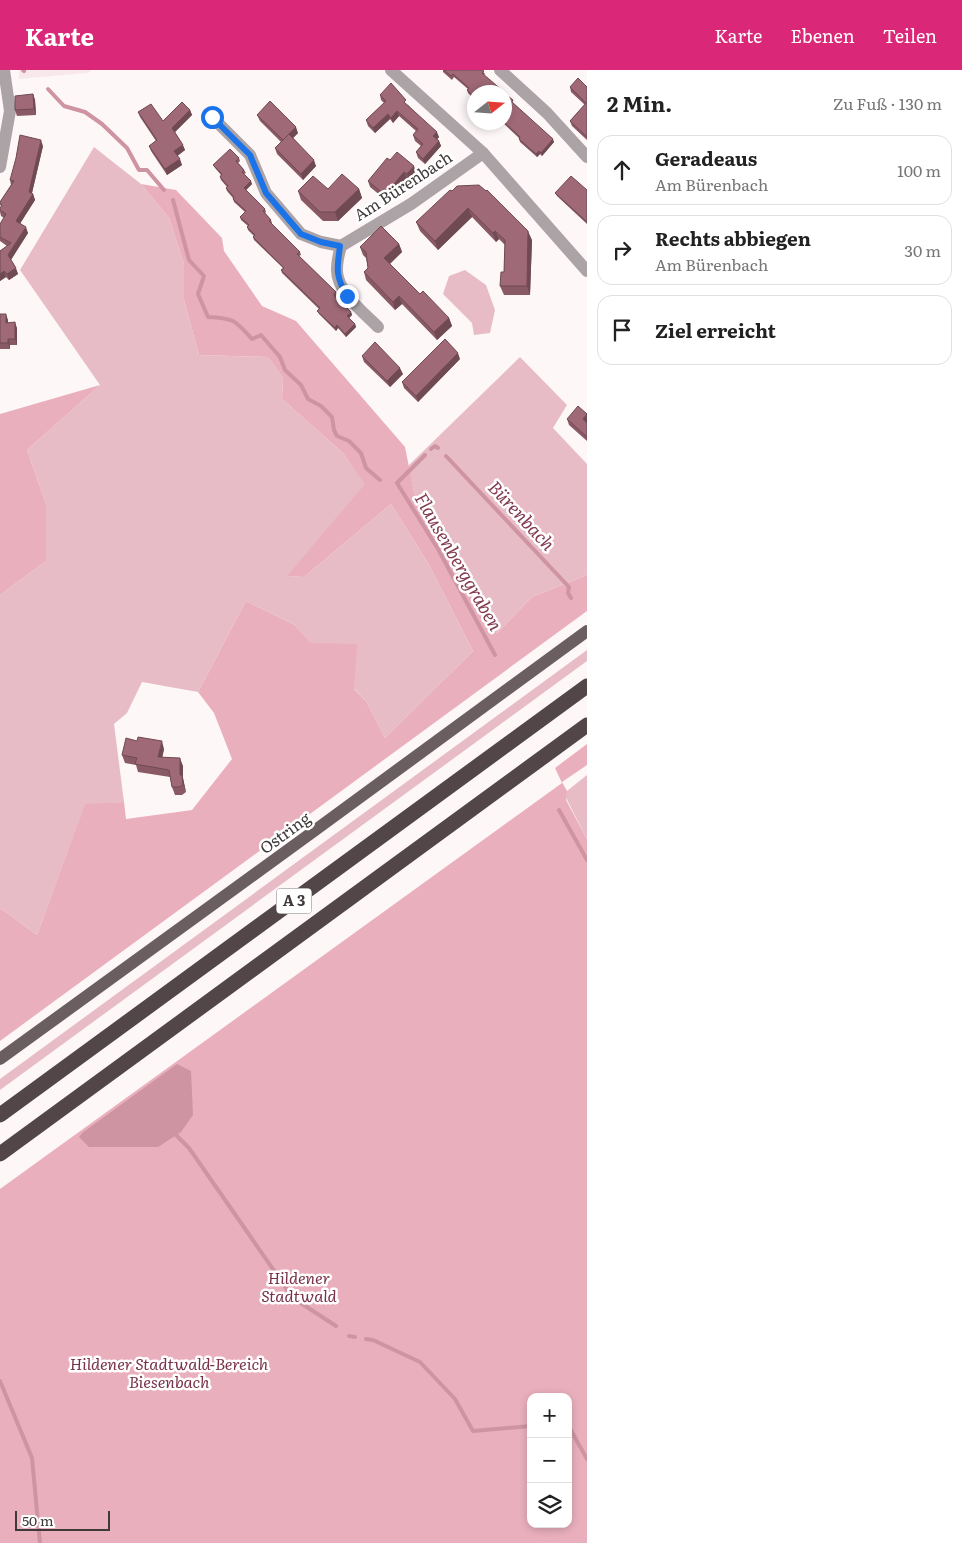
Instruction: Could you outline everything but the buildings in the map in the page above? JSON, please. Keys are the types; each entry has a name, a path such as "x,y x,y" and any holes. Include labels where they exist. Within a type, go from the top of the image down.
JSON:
{"highway":[{"name":"A 3","path":"0,1115 587,686"},
{"name":"A 3","path":"0,1154 587,725"}],"main road":[{"name":"Ostring","path":"0,1059 587,631"}],"street":[{"path":"0,167 10,111 4,70"},
{"path":"391,70 483,153 587,271"},
{"path":"500,70 547,113 587,157"},
{"path":"212,117 250,155 266,193 301,234 321,242 340,246 336,272 341,285 347,296 378,327"},
{"name":"Am Bürenbach","path":"340,246 411,204 483,153"}],"shaded area":[{"path":"19,70 92,70 88,73 19,79"},
{"path":"94,147 141,184 169,218 184,264 184,300 199,355 268,357 283,378 282,399 343,453 366,484 288,576 304,577 391,504 428,563 473,651 385,738 366,701 310,644 295,625 246,601 198,692 142,682 127,713 114,724 124,802 85,805 37,935 0,908 0,595 46,561 46,504 27,450 100,385 20,270"},
{"path":"465,270 486,285 495,310 490,333 474,335 472,323 443,294 449,276"},
{"path":"520,357 567,405 553,428 587,464 587,575 532,597 497,633 466,585 441,533 414,492 408,466"},
{"path":"587,650 587,661 0,1090 0,1079"},
{"path":"587,775 587,839 565,796 567,791"},
{"path":"177,1064 191,1071 193,1115 181,1132 158,1147 89,1147 79,1137 82,1133"}],"green space":[{"path":"141,184 176,190 222,238 224,251 262,306 296,321 405,447 414,492 441,533 466,585 497,633 532,597 587,575 587,611 0,1041 0,908 37,935 85,804 124,802 126,819 192,810 232,759 214,713 198,692 246,601 295,625 310,643 357,644 354,689 366,701 385,738 473,651 428,563 391,504 304,577 287,576 365,484 343,453 282,399 283,378 268,357 199,355 184,300 184,264 169,218"},
{"path":"100,385 27,450 46,504 46,561 0,595 0,414"},
{"name":"Hildener Stadtwald","path":"587,744 587,765 562,782 567,791 566,800 587,839 587,1543 0,1543 0,1189 562,783 555,768"}],"waterway":[{"name":"Bürenbach","path":"48,89 64,106 85,112 102,124 127,148 139,170 147,170 164,190"},
{"name":"Bürenbach","path":"173,200 189,260 204,276 198,294 208,317 229,319 242,328 252,339 261,335 280,357 285,370 301,385 308,399 321,406 332,417 337,436 349,441 361,453 366,468 380,480"},
{"name":"Bürenbach","path":"431,449 435,446 438,448"},
{"name":"Flausenberggraben","path":"425,455 397,483 438,549 495,655"},
{"name":"Bürenbach","path":"446,456 569,587 568,593 571,598"},
{"name":"Flausenberggraben","path":"559,810 587,860"},
{"path":"176,1135 189,1148 293,1298 336,1326"},
{"path":"349,1336 355,1337"},
{"path":"366,1339 373,1340 420,1362 455,1399 473,1431 527,1426"},
{"path":"0,1381 32,1458 40,1543"},
{"path":"572,1432 587,1459"}],"route":[{"path":"212,117 250,155 266,193 301,234 321,242 340,246 336,272 347,296"}],"park label":[{"name":"Hildener Stadtwald-Bereich Biesenbach","path":"169,1373"}]}
